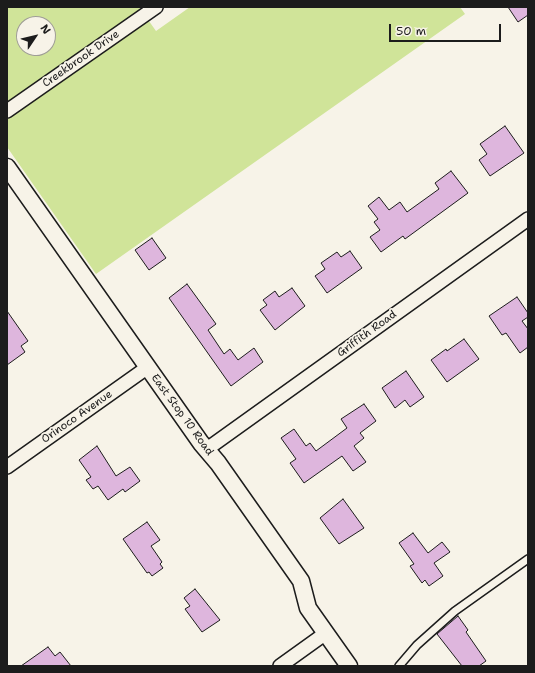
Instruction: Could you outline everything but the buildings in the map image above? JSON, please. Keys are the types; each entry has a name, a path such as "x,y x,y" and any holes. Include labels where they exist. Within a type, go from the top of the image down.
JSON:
{"street":[{"name":"Creekbrook Drive","path":"7,111 156,7"},
{"name":"East Stop 10 Road","path":"7,167 148,368 301,581 308,608 349,666"},
{"name":"Griffith Road","path":"207,449 528,219"},
{"name":"Orinoco Avenue","path":"7,467 148,368"},
{"path":"280,666 326,633"}],"lane":[{"path":"399,666 417,645 455,611 528,559"}],"green space":[{"path":"7,7 139,7 156,31 190,7 460,7 465,14 96,274 7,147"}]}
